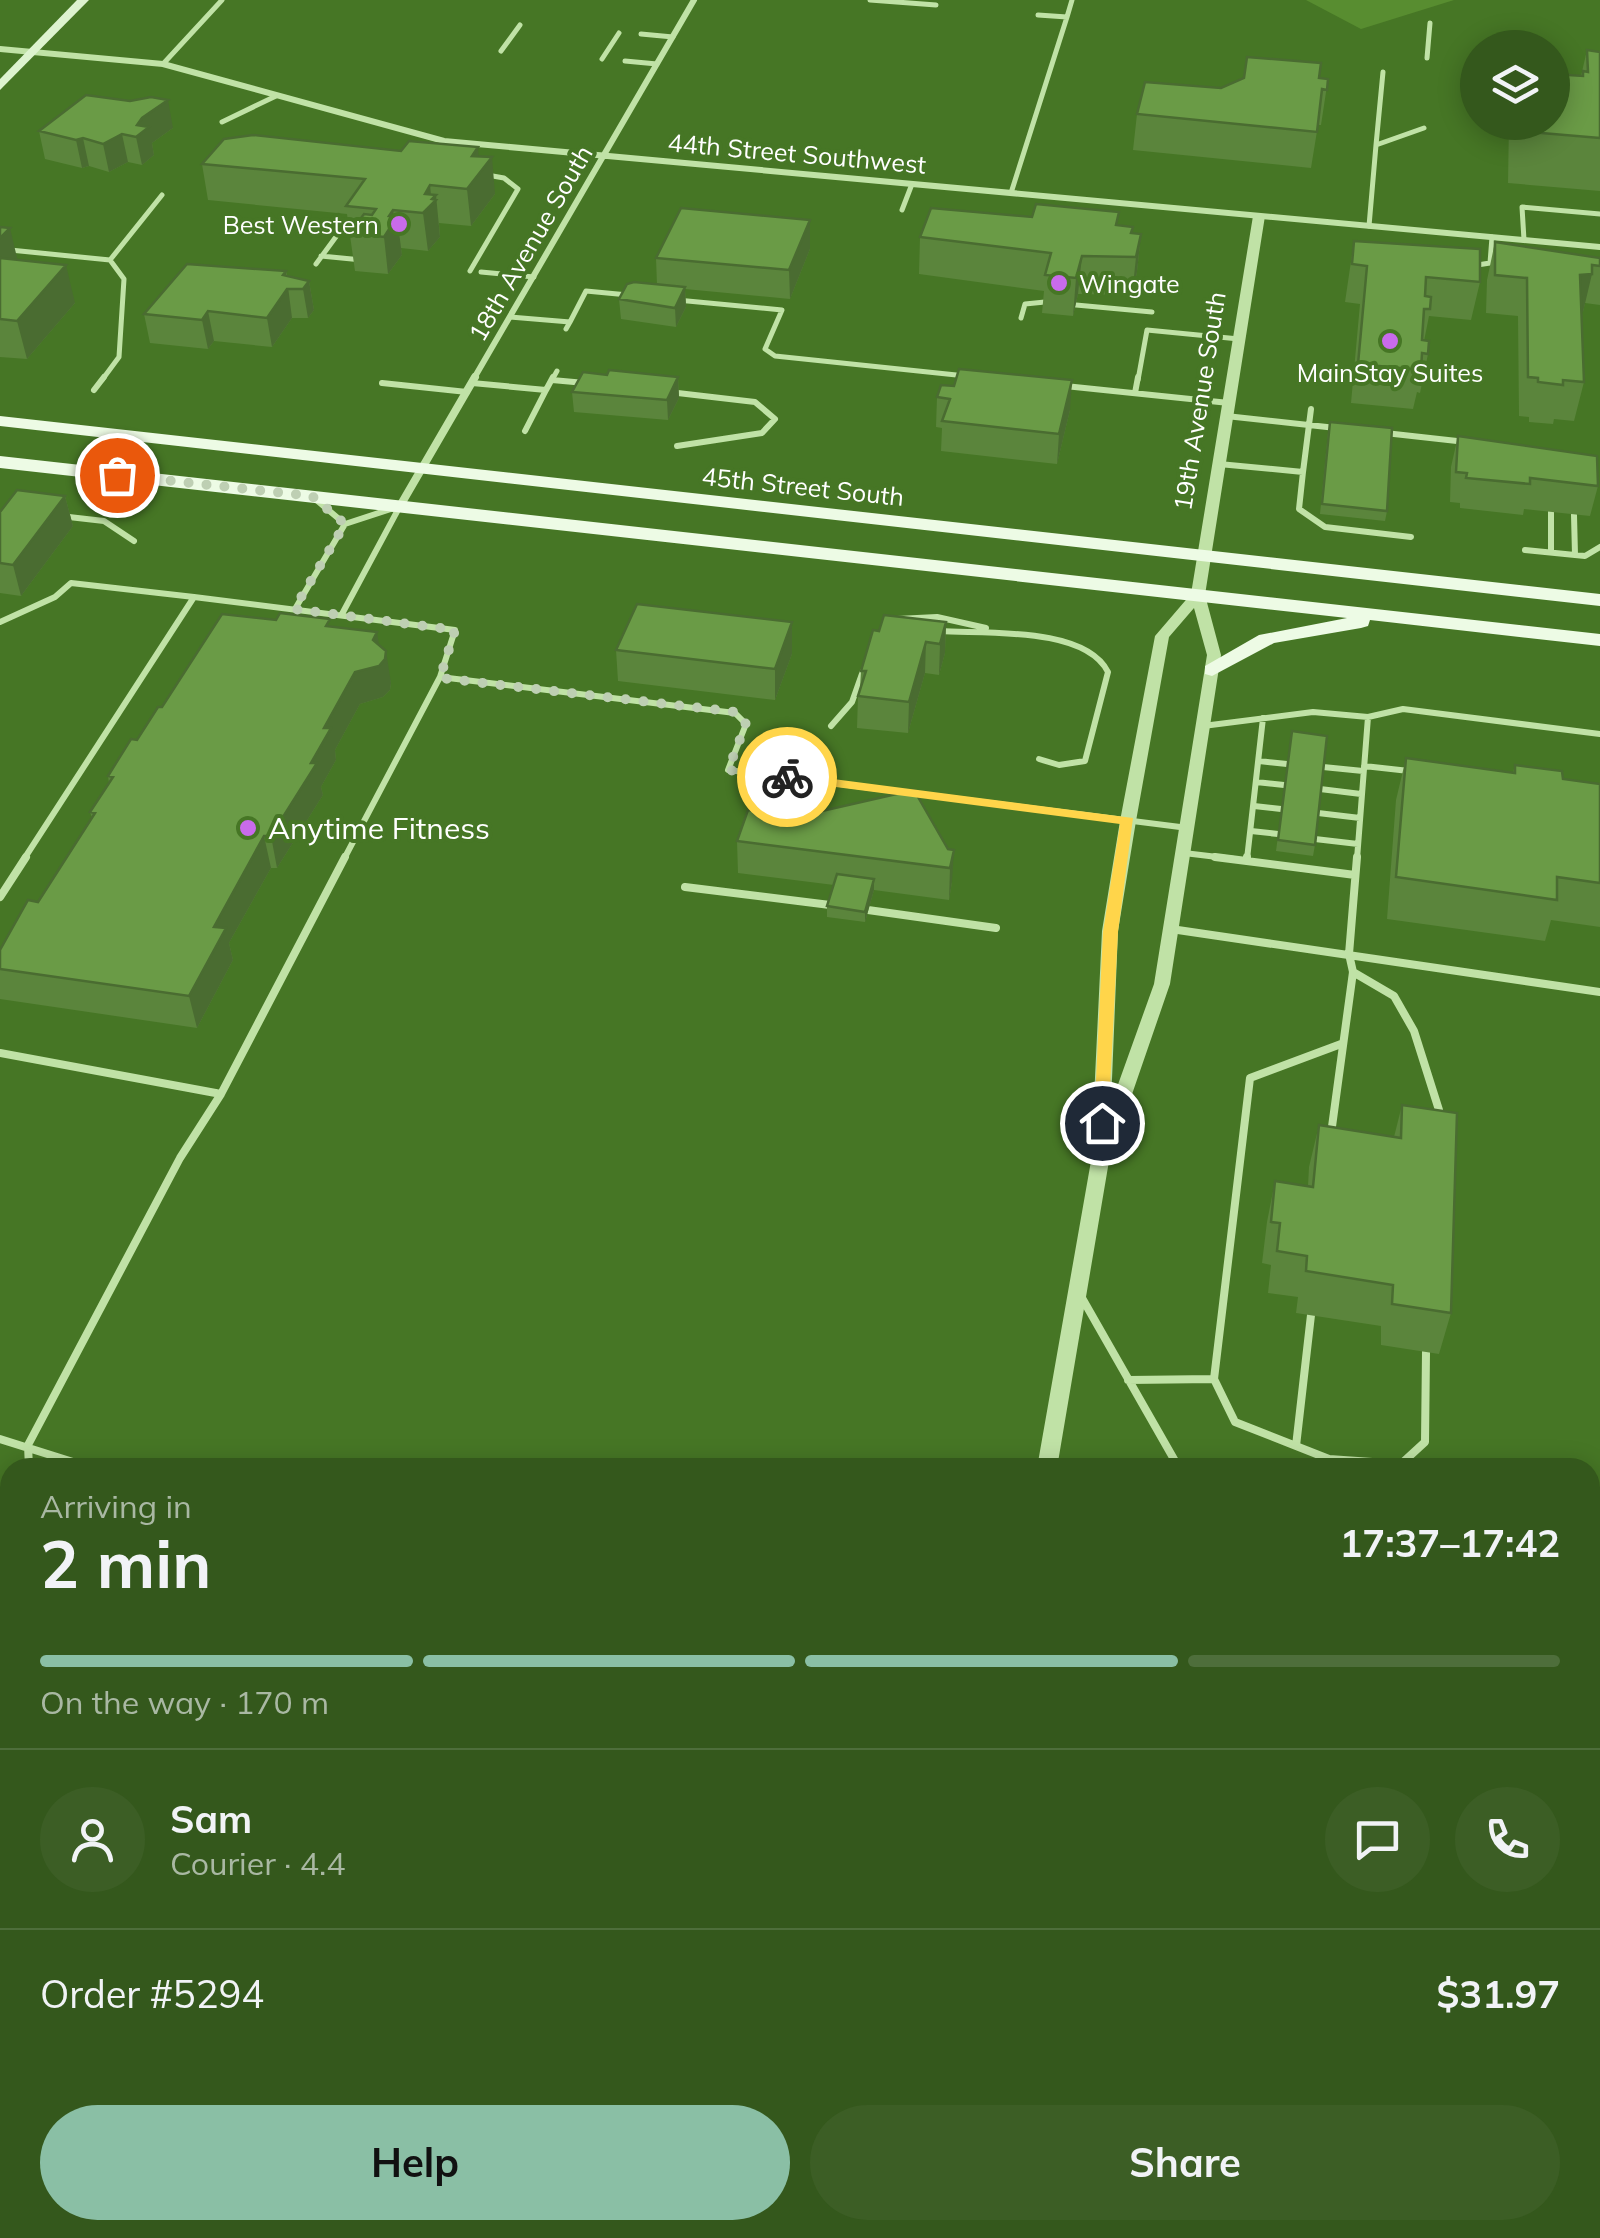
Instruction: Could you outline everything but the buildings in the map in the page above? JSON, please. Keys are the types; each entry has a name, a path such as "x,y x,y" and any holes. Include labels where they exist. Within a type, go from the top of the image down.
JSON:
{"main road":[{"path":"0,86 83,0"},
{"name":"45th Street South","path":"0,420 421,471 1600,600"},
{"path":"0,462 1600,640"},
{"path":"1212,670 1244,647 1281,631 1397,617"}],"street":[{"name":"18th Avenue South","path":"400,506 694,0"},
{"name":"44th Street Southwest","path":"0,49 164,64 412,136 1600,247"},
{"name":"19th Avenue South","path":"1100,1161 1162,984 1184,853 1214,655 1198,595 1258,216"},
{"name":"19th Avenue South","path":"1049,1458 1100,1161 1110,932 1128,821 1162,636 1198,595"}],"lane":[{"path":"164,64 222,0"},
{"path":"870,0 936,5"},
{"path":"1011,193 1072,0"},
{"path":"1038,14 1067,17"},
{"path":"1428,58 1430,23"},
{"path":"501,51 520,25"},
{"path":"602,59 619,32"},
{"path":"641,34 673,37"},
{"path":"625,61 657,64"},
{"path":"0,75 21,64"},
{"path":"1369,226 1383,72"},
{"path":"222,122 276,96"},
{"path":"1376,145 1424,128"},
{"path":"470,271 518,190 504,178 474,174"},
{"path":"902,210 912,184"},
{"path":"110,260 162,196"},
{"path":"1524,240 1522,206 1600,214"},
{"path":"316,264 338,234"},
{"path":"1464,267 1490,263 1492,237"},
{"path":"0,249 110,260 124,279 119,357 94,390"},
{"path":"321,256 362,260"},
{"path":"481,272 534,277"},
{"path":"510,317 568,326 586,291 645,297"},
{"path":"664,299 782,310 765,349 775,356 980,377"},
{"path":"1021,318 1024,304 1045,302"},
{"path":"1076,304 1152,312"},
{"path":"1135,393 1148,330 1238,339"},
{"path":"525,431 557,370"},
{"path":"552,380 589,384"},
{"path":"472,383 546,390"},
{"path":"382,384 466,392"},
{"path":"1058,385 1135,393 1345,429"},
{"path":"663,391 755,402 775,419 773,426 762,433 677,446"},
{"path":"1311,409 1299,510 1325,527 1411,537"},
{"path":"1381,433 1475,443"},
{"path":"1219,464 1303,472"},
{"path":"312,496 345,524"},
{"path":"294,609 345,524 400,506"},
{"path":"342,614 400,506"},
{"path":"1551,512 1551,552"},
{"path":"54,515 104,521 134,541"},
{"path":"1574,515 1575,555"},
{"path":"1526,550 1584,556 1600,548"},
{"path":"0,622 55,597 71,583 455,630 440,678 221,1094 180,1158 28,1445 28,1458"},
{"path":"0,898 194,597"},
{"path":"918,629 890,627 915,615 1065,643 1098,658 1108,672 1085,760 1059,765 1039,759"},
{"path":"934,631 965,634 996,630"},
{"path":"831,726 852,702 869,655"},
{"path":"440,678 736,712 746,724 728,770 1188,828"},
{"path":"1203,726 1313,712 1368,717 1404,709 1600,734"},
{"path":"1329,1152 1353,972 1349,954 1368,717"},
{"path":"1248,861 1263,718"},
{"path":"1260,761 1287,764"},
{"path":"1323,767 1423,773"},
{"path":"1256,782 1284,785"},
{"path":"1320,790 1362,794"},
{"path":"1254,806 1282,809"},
{"path":"1318,814 1360,818"},
{"path":"1250,831 1278,834"},
{"path":"1315,839 1358,844"},
{"path":"1184,853 1356,875"},
{"path":"686,886 830,905"},
{"path":"868,910 996,928"},
{"path":"1171,929 1600,992"},
{"path":"1353,972 1394,996 1414,1031 1439,1110"},
{"path":"1326,1458 1235,1422 1214,1380 1250,1078 1341,1044"},
{"path":"0,1054 221,1094"},
{"path":"1078,1290 1173,1458"},
{"path":"1296,1446 1311,1315"},
{"path":"1408,1458 1425,1442 1426,1352"},
{"path":"1128,1380 1214,1380"},
{"path":"0,1439 64,1458"}],"shaded area":[{"path":"1306,0 1454,0 1361,29"}],"way so far":[{"path":"117,475 312,496 345,524 294,609 455,630 440,678 736,712 746,724 728,770 787,777"}],"place":[{"name":"Best Western","path":"399,224"},
{"name":"Wingate","path":"1059,283"},
{"name":"MainStay Suites","path":"1390,341"},
{"name":"Anytime Fitness","path":"248,828"}],"route":[{"path":"787,777 1128,821 1110,932 1102,1123"}]}
